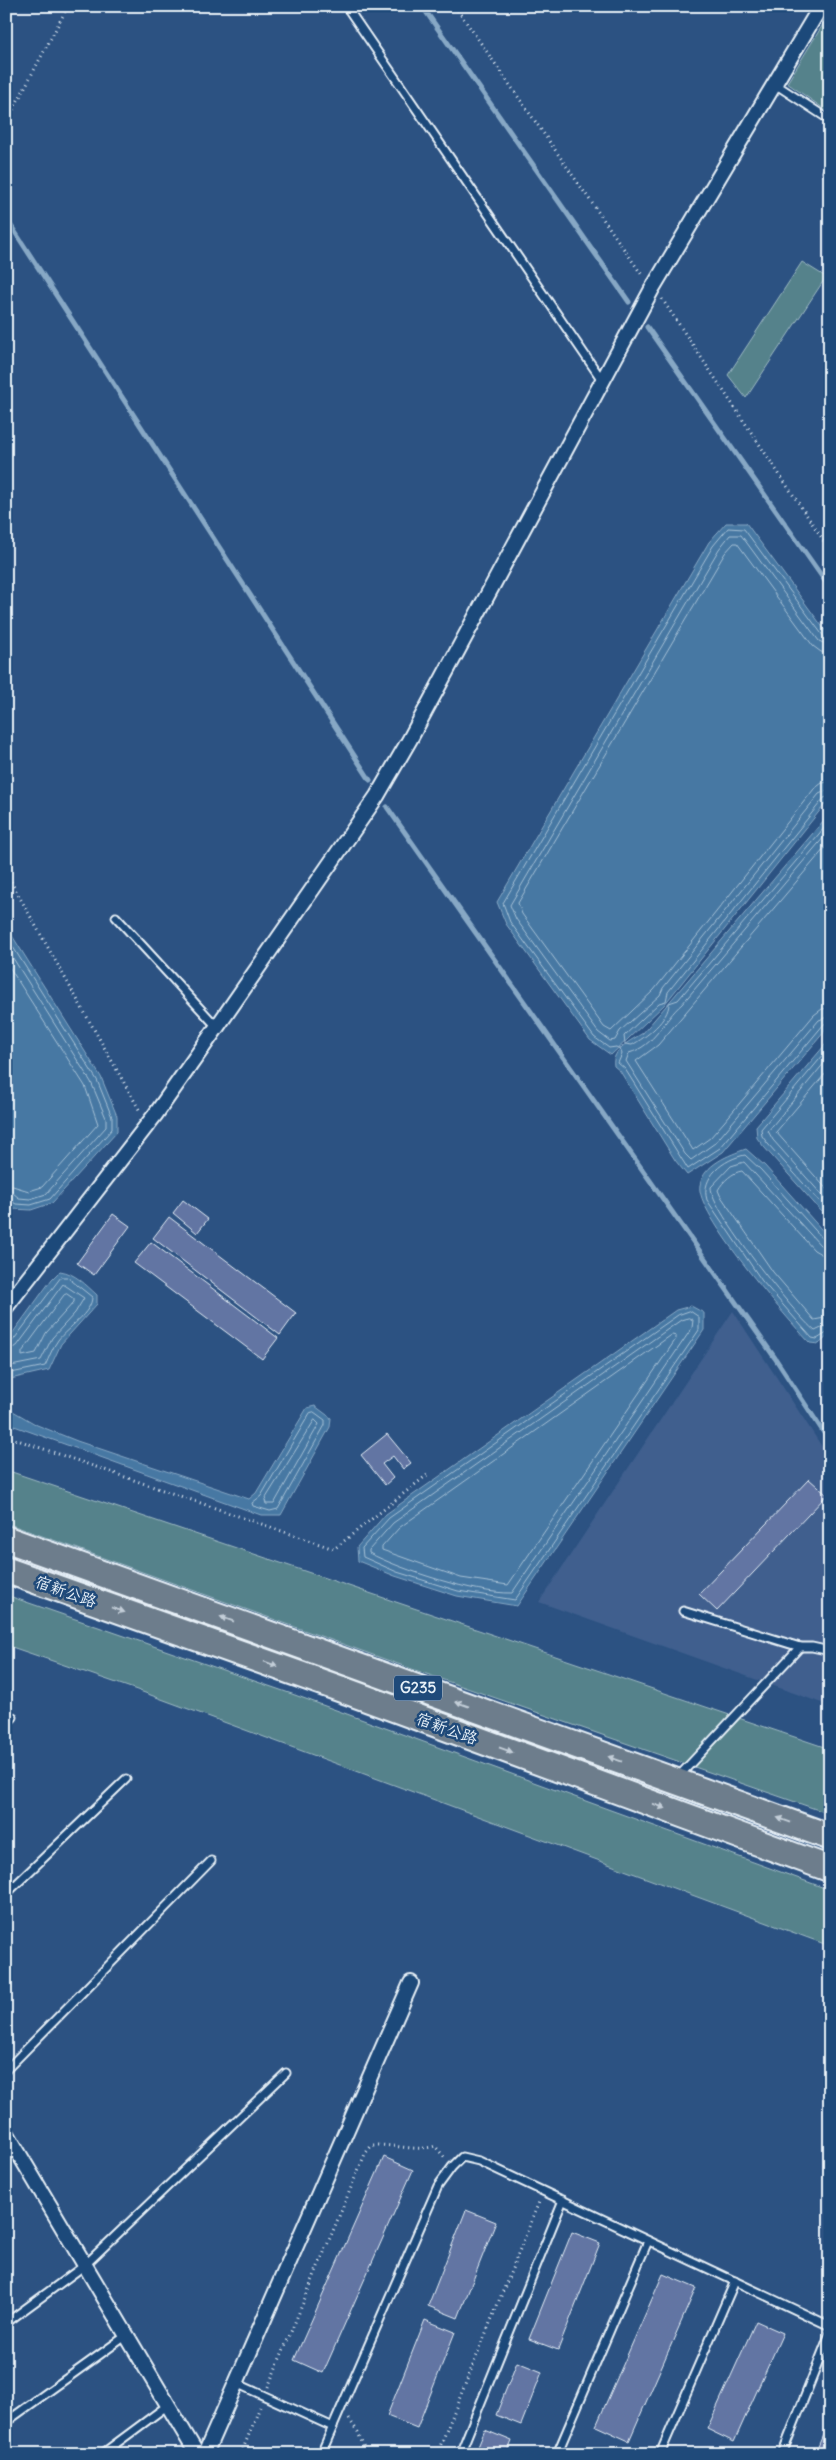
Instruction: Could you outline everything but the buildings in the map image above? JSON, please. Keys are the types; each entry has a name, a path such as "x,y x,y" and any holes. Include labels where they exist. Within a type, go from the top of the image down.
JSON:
{"highway":[{"name":"宿新公路","path":"6,1539 830,1837"},
{"name":"宿新公路","path":"6,1570 350,1692 830,1868"}],"street":[{"path":"6,1307 147,1125 218,1028 382,788 652,289 821,6"},
{"path":"205,2454 410,1983"},
{"path":"6,2132 197,2454"}],"lane":[{"path":"346,6 602,380"},
{"path":"775,84 830,120"},
{"path":"116,917 218,1028"},
{"path":"683,1611 800,1648 812,1647 830,1651"},
{"path":"674,1780 800,1648"},
{"path":"6,1724 13,1718"},
{"path":"6,1894 126,1779"},
{"path":"6,2070 211,1861"},
{"path":"6,2323 85,2265 286,2073"},
{"path":"321,2454 438,2186 452,2167 462,2158 479,2161 830,2326"},
{"path":"460,2454 564,2200"},
{"path":"557,2454 648,2240"},
{"path":"660,2454 735,2281"},
{"path":"782,2454 830,2333"},
{"path":"6,2422 127,2335"},
{"path":"236,2383 333,2427"},
{"path":"102,2454 168,2405"}],"path":[{"path":"6,123 68,6"},
{"path":"455,6 652,289 671,311 708,371 830,550"},
{"path":"6,873 147,1125"},
{"path":"6,1436 334,1549 427,1475"},
{"path":"240,2454 365,2154 372,2145 406,2146 422,2150 435,2146 452,2167"},
{"path":"438,2454 544,2191"},
{"path":"339,2412 349,2418 358,2432 364,2452 372,2454"}],"shaded area":[{"path":"733,1311 830,1459 830,1706 539,1602"}],"green space":[{"path":"830,13 830,113 787,83"},
{"path":"802,262 826,277 746,398 728,375"},
{"path":"6,1470 830,1749 830,1814 412,1669 6,1523"},
{"path":"6,1595 292,1694 830,1890 830,1946 137,1690 6,1645"}],"water":[{"path":"726,523 746,523 830,637 830,798 664,1005 611,1055 590,1040 506,924 497,902 709,542"},
{"path":"830,813 830,1025 723,1152 687,1175 675,1160 620,1071 614,1066 614,1060 623,1046 643,1033"},
{"path":"6,926 101,1077 117,1116 117,1132 52,1203 31,1210 13,1209 6,1201"},
{"path":"830,1039 830,1221 764,1147 757,1138 756,1126"},
{"path":"746,1149 765,1166 830,1239 830,1334 819,1344 810,1343 764,1290 727,1241 702,1199 700,1185 706,1171 718,1161"},
{"path":"60,1271 75,1277 89,1287 97,1295 97,1304 61,1344 49,1370 6,1380 6,1342 52,1279"},
{"path":"691,1306 704,1313 704,1330 517,1606 457,1596 395,1576 358,1561 357,1547 386,1514 676,1310"},
{"path":"315,1406 331,1418 330,1427 281,1515 261,1515 6,1423 6,1407 37,1425 77,1441 249,1499 256,1493 307,1408"}],"waterway":[{"path":"422,6 629,302"},
{"path":"6,218 370,780"},
{"path":"647,327 830,588"},
{"path":"387,807 775,1358 830,1442"}]}
